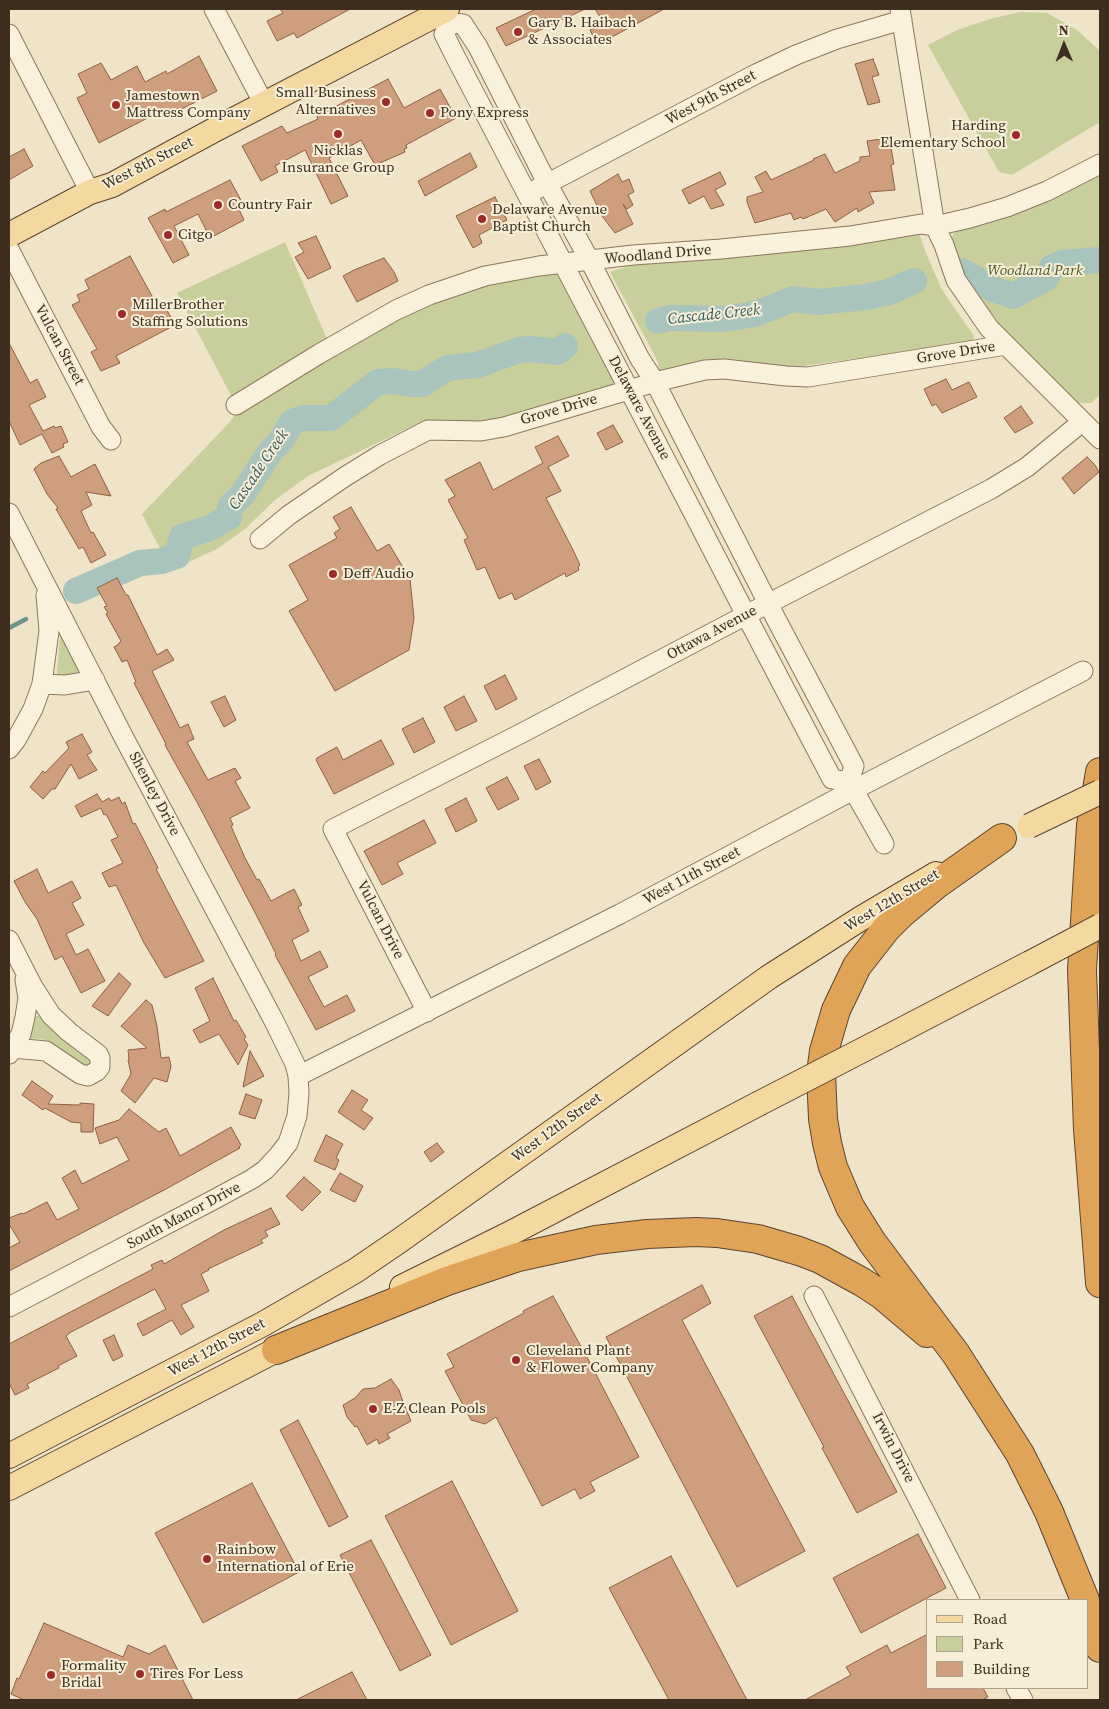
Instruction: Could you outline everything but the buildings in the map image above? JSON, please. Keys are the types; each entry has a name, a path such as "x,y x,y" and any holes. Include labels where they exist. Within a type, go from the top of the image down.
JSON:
{"highway":[{"path":"1100,772 1092,825 1082,970 1088,1129 1100,1284"},
{"path":"1002,838 918,899 886,929 858,966 836,1010 827,1037 821,1073 823,1119 826,1143 833,1167 850,1207 872,1242 956,1354 1020,1454 1049,1512 1085,1599"},
{"path":"276,1350 447,1281 518,1257 622,1236 716,1233 758,1239 799,1251 841,1270 868,1286 902,1311 937,1344 956,1364 1000,1423"},
{"path":"1089,1612 1100,1648"}],"main road":[{"name":"West 8th Street","path":"9,235 90,192 112,185 264,104 448,12"},
{"name":"West 12th Street","path":"9,1456 263,1324 355,1271 769,977 901,894 1002,838 1100,792"},
{"name":"West 12th Street","path":"9,1488 276,1350 509,1234 1100,926"}],"street":[{"path":"214,9 264,104"},
{"name":"Delaware Avenue","path":"852,786 832,779 746,615 444,34 448,12 463,24 478,47 547,184 590,261 640,359 655,382 768,604 854,766 852,786 884,844"},
{"path":"901,14 935,226 944,245 956,280 989,328 1100,439"},
{"name":"West 9th Street","path":"527,194 756,74 796,55 901,14"},
{"path":"9,34 90,192"},
{"name":"Woodland Drive","path":"236,405 327,349 396,310 430,294 485,276 564,263 633,255 721,249 850,236 921,224 935,226 1007,207 1047,191 1100,164"},
{"name":"Vulcan Street","path":"9,249 101,427 111,440"},
{"name":"Grove Drive","path":"260,540 289,516 346,476 380,455 428,430 481,431 504,427 655,382 705,370 724,369 808,377 1006,345"},
{"name":"Ottawa Avenue","path":"333,829 991,489 1026,467 1082,422"},
{"name":"Shenley Drive","path":"9,513 44,584 274,1021 298,1076"},
{"path":"9,749 34,708 42,684 49,631 44,584"},
{"name":"West 11th Street","path":"298,1076 620,914 852,786 1084,671"},
{"path":"42,684 65,685 95,680"},
{"name":"Vulcan Drive","path":"333,829 427,1012"},
{"path":"9,940 36,992 51,1015 98,1054 100,1067 97,1072 88,1076 83,1075 46,1051 11,1051 20,1034 27,1009 28,998 22,966"},
{"name":"South Manor Drive","path":"9,1307 215,1199 265,1170 284,1149 294,1126 298,1106 298,1076"},
{"name":"Irwin Drive","path":"814,1296 969,1599"}],"green space":[{"path":"1020,12 1047,13 1077,30 1100,51 1100,122 1012,175 999,172 928,45 957,30 990,19"},
{"name":"Woodland Park","path":"1100,172 1100,395 1091,403 1075,403 995,323 967,285 951,239 954,233 961,229"},
{"path":"919,233 942,290 974,336 973,340 969,342 797,367 716,360 702,361 659,372 658,362 610,272 627,266 659,261"},
{"path":"285,242 328,341 484,285 558,272 614,376 614,382 610,388 494,422 437,421 415,425 308,476 275,500 245,529 217,549 171,570 142,514 236,414 236,405 177,293"},
{"path":"60,635 80,671 76,676 58,677"},
{"path":"36,1016 40,1016 48,1026 70,1045 90,1059 92,1065 85,1066 46,1040 30,1038 30,1032"}],"waterway":[{"name":"Cascade Creek","path":"962,271 993,289 1013,296 1046,278 1052,267 1062,263 1100,260"},
{"name":"Cascade Creek","path":"658,321 670,318 725,319 755,314 793,299 817,302 866,297 889,292 914,281"},
{"name":"Cascade Creek","path":"76,591 140,563 162,561 177,556 182,537 210,528 229,517 230,507 242,495 292,422 303,418 331,418 378,382 393,381 422,384 447,368 477,365 519,350 530,349 558,352 565,346"},
{"name":"Cascade Creek","path":"9,628 26,619"}],"place":[{"name":"Gary B. Haibach & Associates","path":"518,32"},
{"name":"Small Business Alternatives","path":"386,102"},
{"name":"Jamestown Mattress Company","path":"116,105"},
{"name":"Pony Express","path":"430,113"},
{"name":"Nicklas Insurance Group","path":"338,134"},
{"name":"Harding Elementary School","path":"1016,135"},
{"name":"Country Fair","path":"218,205"},
{"name":"Delaware Avenue Baptist Church","path":"482,219"},
{"name":"Citgo","path":"168,235"},
{"name":"MillerBrother Staffing Solutions","path":"122,314"},
{"name":"Deff Audio","path":"333,574"},
{"name":"Cleveland Plant & Flower Company","path":"516,1360"},
{"name":"E-Z Clean Pools","path":"373,1409"},
{"name":"Rainbow International of Erie","path":"207,1559"},
{"name":"Tires For Less","path":"140,1674"},
{"name":"Formality Bridal","path":"51,1675"}]}
